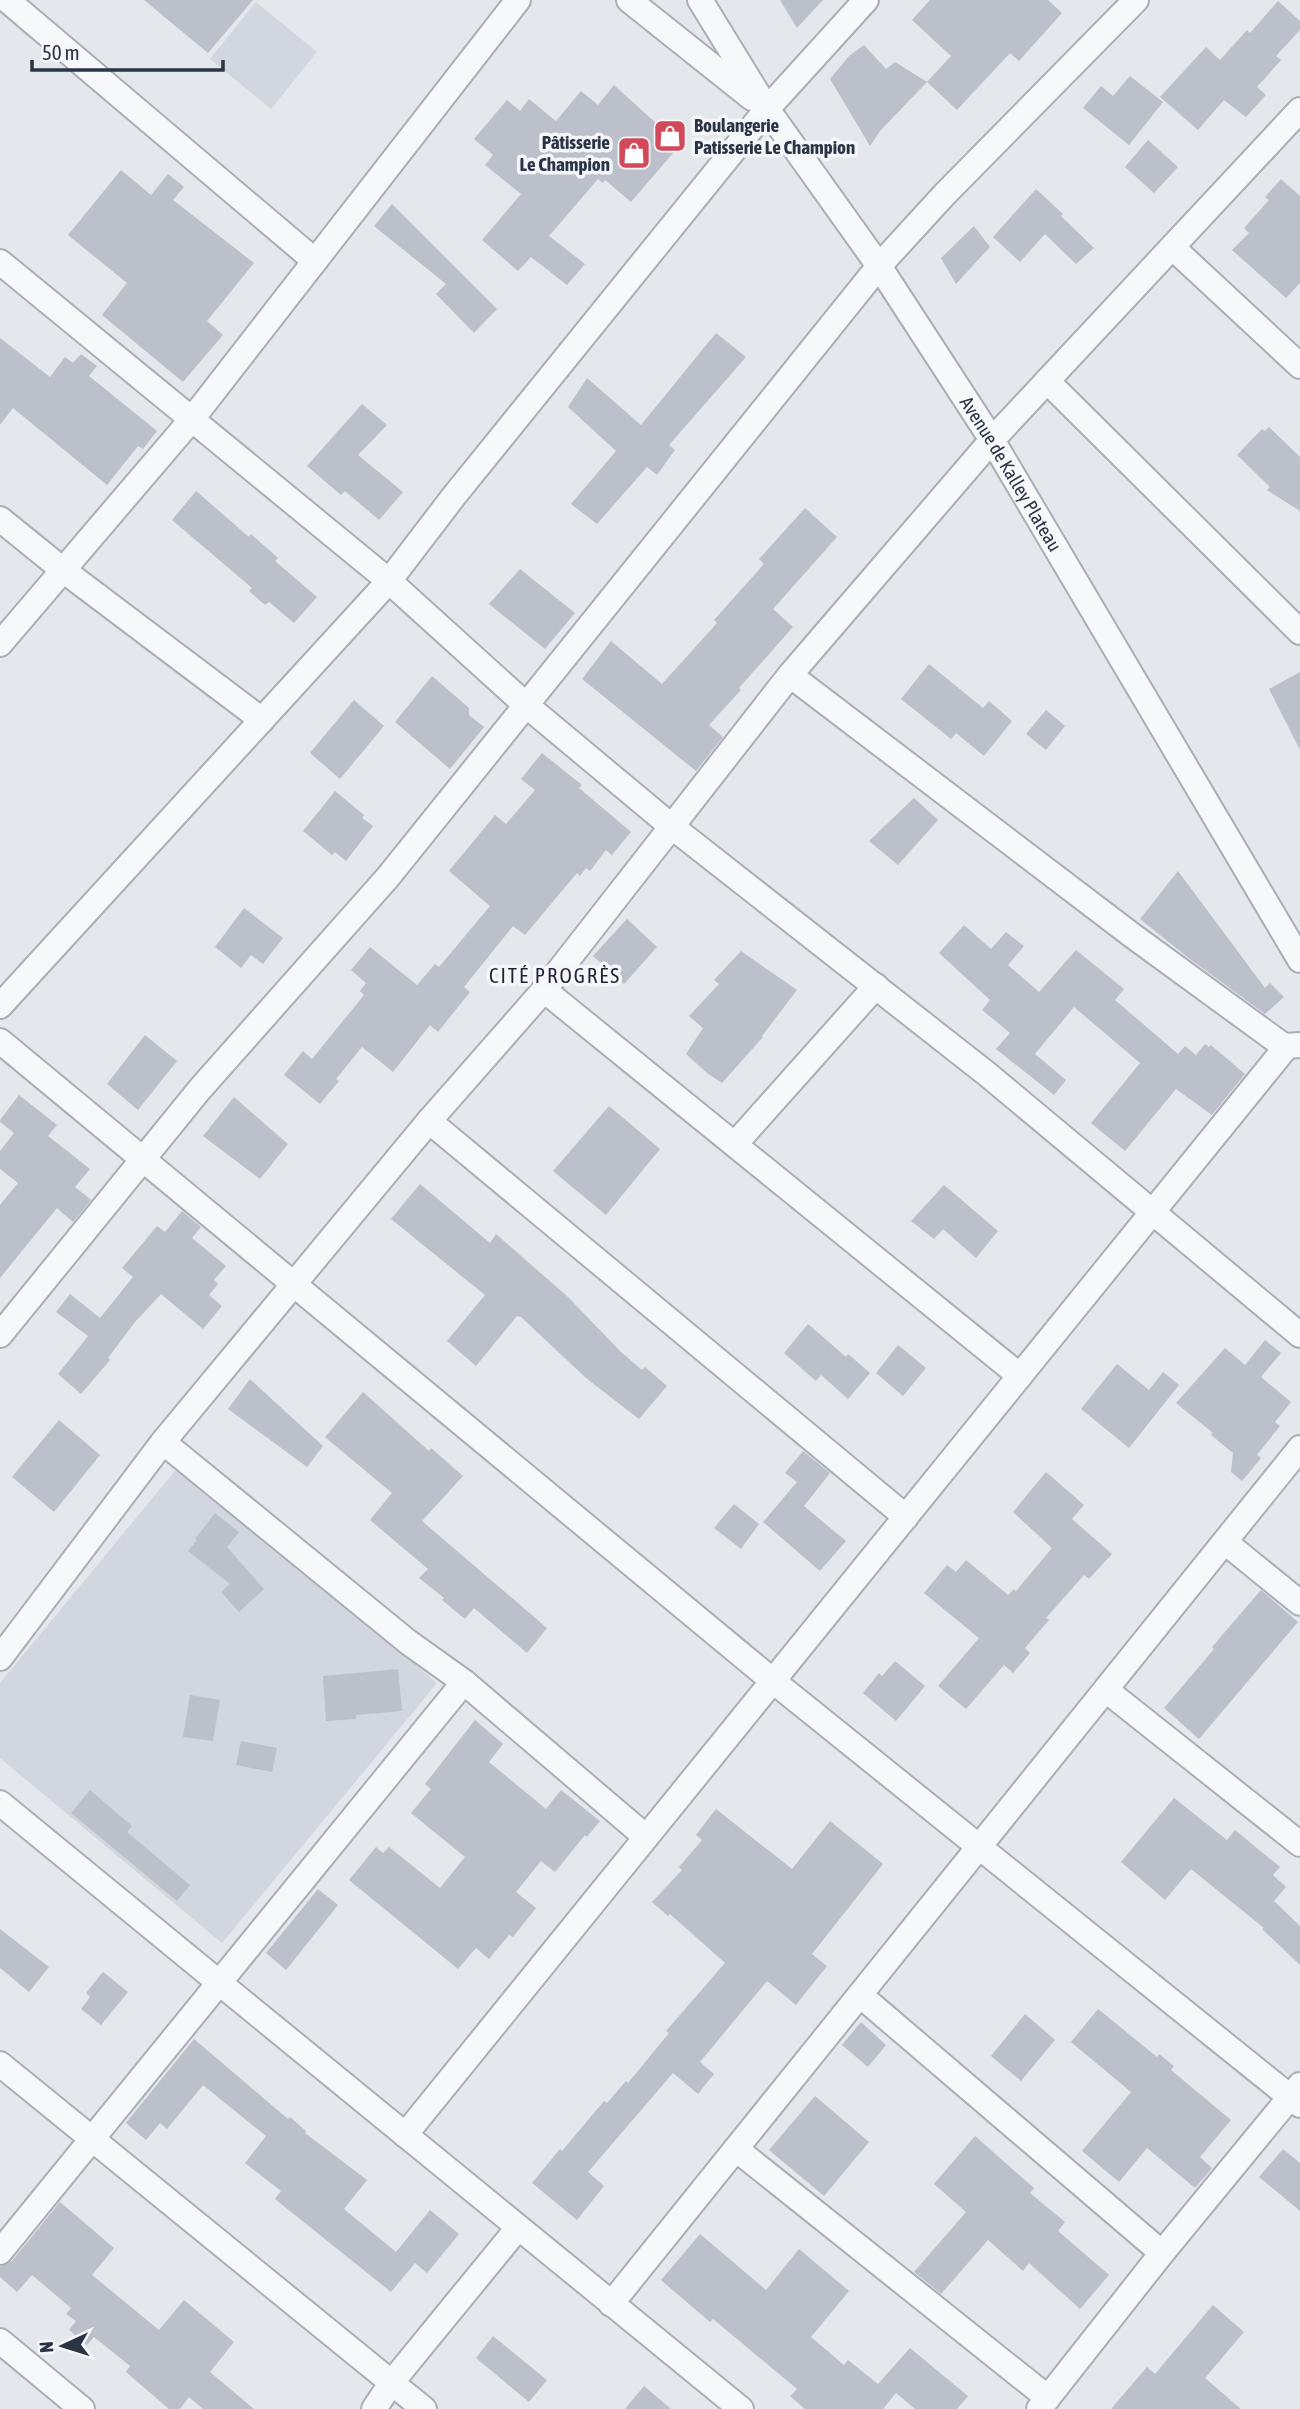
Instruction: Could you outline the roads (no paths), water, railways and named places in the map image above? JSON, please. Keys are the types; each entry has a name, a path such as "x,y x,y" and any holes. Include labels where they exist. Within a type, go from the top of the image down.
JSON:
{"street":[{"path":"0,7 6,0 315,261"},
{"path":"0,644 192,419 518,0"},
{"path":"629,0 767,109"},
{"name":"Avenue de Kalley Plateau","path":"700,0 767,109 879,266 992,440 1300,960"},
{"path":"0,1006 389,581 454,496 767,109 866,0"},
{"path":"0,1335 142,1158 388,877 879,266 943,195 1136,0"},
{"path":"0,1658 163,1442 429,1121 544,990 790,675 992,440 1300,110"},
{"path":"1172,247 1300,366"},
{"path":"0,262 389,581 526,705 671,826 987,1074 1300,1335"},
{"path":"1047,381 1300,632"},
{"path":"0,519 63,570 262,720"},
{"path":"790,675 1133,936 1281,1044 1294,1046"},
{"path":"734,1144 876,986"},
{"path":"544,990 1020,1376"},
{"path":"0,1041 772,1681 1297,2096 1162,2253 1043,2403 736,2149"},
{"path":"405,2134 1153,1212 1294,1046"},
{"path":"429,1121 906,1517"},
{"path":"163,1442 408,1642 464,1682 646,1837"},
{"path":"611,2304 1300,1448"},
{"path":"1225,1542 1300,1603"},
{"path":"0,2252 464,1682"},
{"path":"1105,1690 1300,1844"},
{"path":"0,1803 517,2229 741,2409"},
{"path":"860,1995 1162,2253"},
{"path":"0,2064 424,2409"},
{"path":"374,2409 392,2382 517,2229"},
{"path":"0,2341 82,2409"}],"place":[{"name":"Boulangerie Patisserie Le Champion","path":"670,136"},
{"name":"Pâtisserie Le Champion","path":"634,153"}],"district":[{"name":"CITÉ PROGRÈS","path":"555,976"}]}
